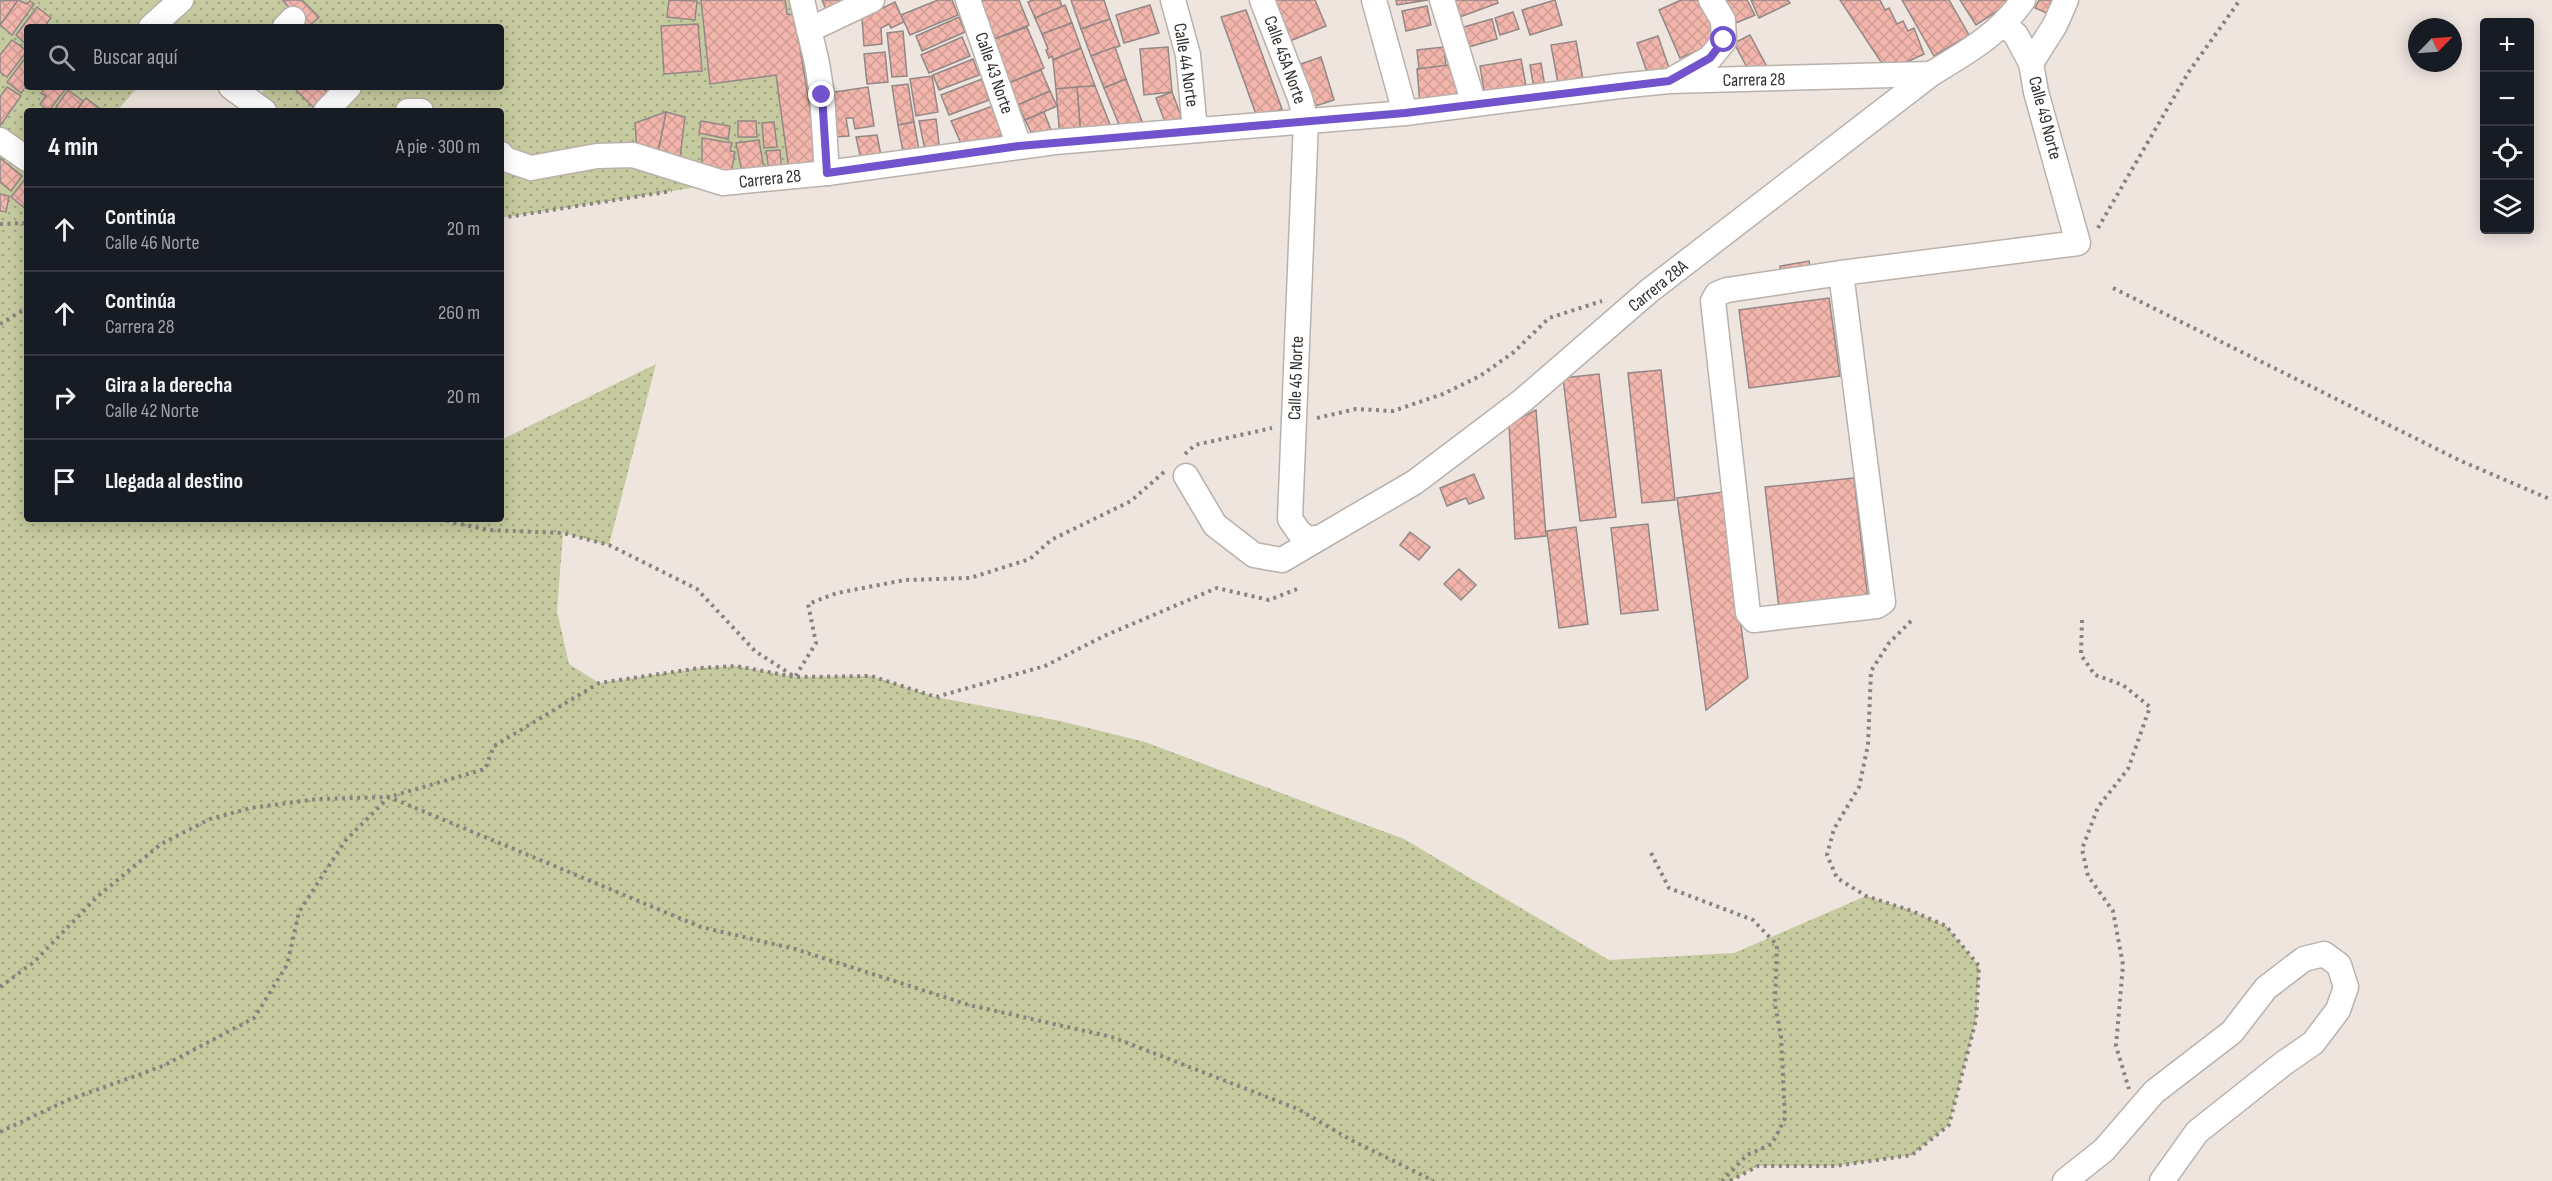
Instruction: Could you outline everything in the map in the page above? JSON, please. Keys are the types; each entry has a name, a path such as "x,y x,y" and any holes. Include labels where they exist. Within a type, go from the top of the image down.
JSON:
{"street":[{"path":"145,24 181,0"},
{"path":"802,0 822,95 827,173"},
{"path":"809,30 872,0"},
{"name":"Calle 43 Norte","path":"968,0 1019,146"},
{"name":"Calle 44 Norte","path":"1173,0 1188,55 1195,130"},
{"name":"Calle 45A Norte","path":"1262,0 1300,98 1306,121"},
{"path":"1374,0 1405,113"},
{"path":"1442,0 1474,104"},
{"path":"1669,81 1710,58 1724,40 1723,20 1711,0"},
{"name":"Carrera 28","path":"504,157 531,168 597,156 633,155 723,183 827,173 1019,146 1405,113 1669,81 1930,74 1977,46 2004,24 2023,0"},
{"name":"Calle 49 Norte","path":"2066,0 2055,25 2031,63 2036,92 2078,243"},
{"path":"2004,24 2016,36 2031,63"},
{"name":"Carrera 28A","path":"1322,537 1415,482 1522,400 1650,291 1930,74"},
{"path":"235,90 260,108"},
{"path":"329,108 346,90"},
{"name":"Calle 45 Norte","path":"1306,121 1290,519 1299,532 1309,539 1322,537"},
{"path":"0,140 24,157"},
{"path":"1841,273 1883,602 1877,606 1754,620 1748,613 1713,301 1717,294 1726,290 1841,273 2078,243"},
{"path":"1186,476 1215,525 1254,555 1282,560 1322,537"},
{"path":"2065,1181 2104,1150 2154,1092 2232,1032 2266,988 2285,973 2304,959 2324,954 2340,965 2346,987 2338,1010 2313,1043 2197,1132 2162,1181"}],"path":[{"path":"2078,243 2097,230 2188,73 2240,0"},
{"path":"504,218 676,191"},
{"path":"0,224 24,223"},
{"path":"2113,288 2460,461 2552,500"},
{"path":"0,324 24,310"},
{"path":"452,522 488,530 563,533 609,545 697,589 755,651 795,677"},
{"path":"0,987 34,962 98,896 161,844 210,819 251,808 317,800 389,797 485,770 494,746 599,683 700,668 736,666 795,677 871,676 936,697 1045,666 1104,636 1217,588 1269,600 1297,589"},
{"path":"1730,1181 1758,1166 1835,1166 1912,1155 1949,1125 1976,1020 1979,966 1946,926 1912,911 1866,896 1837,878 1827,855 1834,829 1859,787 1868,745 1871,671 1889,643 1913,618"},
{"path":"2082,620 2081,655 2095,675 2123,685 2150,707 2128,769 2098,807 2082,849 2088,876 2113,911 2123,965 2116,1046 2136,1112"},
{"path":"0,1132 68,1100 164,1066 254,1018 287,965 299,912 345,841 389,797"},
{"path":"389,797 701,927 795,949 969,1005 1112,1037 1298,1109 1351,1140 1434,1181"},
{"path":"1651,853 1669,888 1753,920 1777,945 1775,1005 1781,1036 1785,1118 1772,1144 1748,1155 1722,1181"}],"green space":[{"path":"0,0 801,0 827,163 723,183 504,218 504,108 259,108 263,90 504,90 504,24 24,24 24,90 135,90 120,108 24,108 24,522 504,522 504,439 656,364 609,545 563,533 557,611 569,664 599,683 700,668 736,666 795,677 871,676 936,697 1060,721 1145,742 1404,839 1609,960 1734,953 1866,896 1912,911 1946,926 1979,966 1976,1020 1949,1125 1912,1155 1835,1166 1758,1166 1730,1181 0,1181"}],"building":[{"path":"18,0 27,4 30,1 34,4 12,35 0,25"},
{"path":"18,0 0,25 0,1"},
{"path":"302,0 319,17 311,24 294,24 300,19 283,1"},
{"path":"669,0 697,1 695,20 667,17"},
{"path":"701,0 785,0 787,14 793,15 800,48 819,164 789,170 776,75 710,84"},
{"path":"822,0 847,0 828,14"},
{"path":"938,0 952,0 958,15 910,35 901,15"},
{"path":"984,0 1019,0 1029,25 992,40 977,3"},
{"path":"1060,0 1062,7 1035,18 1028,2"},
{"path":"1071,0 1104,0 1110,19 1081,29"},
{"path":"1273,0 1315,0 1326,26 1290,41"},
{"path":"1396,0 1428,0 1397,5"},
{"path":"1451,0 1497,0 1498,3 1457,18"},
{"path":"1555,0 1562,25 1530,35 1522,10"},
{"path":"1681,0 1701,0 1719,42 1680,58 1659,10"},
{"path":"1719,0 1747,0 1755,15 1731,25"},
{"path":"1751,0 1788,0 1790,3 1759,18"},
{"path":"1840,0 1880,0 1885,10 1889,8 1897,24 1903,21 1908,31 1914,28 1924,54 1887,71"},
{"path":"1902,0 1949,0 1969,35 1934,56"},
{"path":"1960,0 2005,0 2008,4 1976,25"},
{"path":"2039,0 2057,0 2051,15 2035,8"},
{"path":"895,2 904,22 891,28 889,24 881,28 882,44 864,46 862,18"},
{"path":"1065,5 1072,23 1042,34 1035,18"},
{"path":"1150,5 1159,33 1124,43 1116,15"},
{"path":"1427,6 1431,25 1406,31 1402,11"},
{"path":"37,7 51,18 46,24 24,24"},
{"path":"1246,10 1282,109 1257,117 1221,17"},
{"path":"1513,12 1519,29 1500,35 1495,18"},
{"path":"959,17 965,32 922,51 916,36"},
{"path":"1110,19 1120,46 1091,56 1081,29"},
{"path":"1492,19 1497,39 1465,48 1460,28"},
{"path":"1072,23 1081,48 1053,60 1052,56 1049,58 1042,34"},
{"path":"24,24 24,42 16,35"},
{"path":"698,24 702,71 664,74 661,26"},
{"path":"1027,27 1044,68 1009,83 992,40"},
{"path":"903,31 907,76 892,77 887,33"},
{"path":"1750,35 1766,65 1750,73 1734,43"},
{"path":"1658,36 1670,71 1649,78 1637,43"},
{"path":"962,37 970,56 929,73 921,55"},
{"path":"12,40 24,49 24,55 7,77 0,72 0,55"},
{"path":"1576,41 1584,85 1559,89 1551,45"},
{"path":"1115,47 1126,79 1104,88 1091,56"},
{"path":"1168,47 1172,92 1144,95 1140,49"},
{"path":"1444,47 1446,66 1419,69 1417,50"},
{"path":"1081,48 1095,86 1056,89 1053,60"},
{"path":"885,52 888,82 867,84 864,54"},
{"path":"1321,57 1334,100 1309,108 1295,66"},
{"path":"973,59 979,75 939,90 933,75"},
{"path":"1521,59 1527,91 1485,97 1480,66"},
{"path":"24,60 24,89 21,93 7,82"},
{"path":"1541,63 1545,87 1534,89 1530,65"},
{"path":"1456,64 1461,99 1420,105 1417,69"},
{"path":"1041,70 1050,91 1018,105 1009,83"},
{"path":"932,76 938,112 916,116 910,79"},
{"path":"982,79 989,100 949,115 941,95"},
{"path":"1126,79 1145,129 1122,132 1104,88"},
{"path":"908,84 914,122 898,125 892,86"},
{"path":"1095,86 1114,135 1081,138 1077,87"},
{"path":"7,87 21,96 0,126 0,97"},
{"path":"868,87 874,126 855,129 853,118 846,118 849,136 834,137 828,93"},
{"path":"1077,87 1081,138 1060,139 1056,89"},
{"path":"44,90 65,90 51,108 45,108 40,104 46,96 41,93"},
{"path":"68,90 83,101 78,108 56,107"},
{"path":"296,90 325,90 328,94 314,108"},
{"path":"1050,91 1057,106 1025,120 1018,105"},
{"path":"1172,92 1185,126 1169,133 1156,98"},
{"path":"86,98 99,108 78,108"},
{"path":"993,106 1003,135 964,150 951,121"},
{"path":"666,112 685,117 679,166 657,157"},
{"path":"666,112 657,157 637,150 635,123"},
{"path":"1044,112 1053,135 1036,142 1025,120"},
{"path":"936,119 940,152 926,155 919,121"},
{"path":"701,121 730,126 728,139 699,133"},
{"path":"738,121 756,121 757,137 738,137"},
{"path":"774,122 777,147 764,148 762,123"},
{"path":"914,122 920,156 904,158 898,125"},
{"path":"877,135 882,161 862,164 856,137"},
{"path":"702,138 732,143 730,151 735,152 730,178 702,170"},
{"path":"759,140 765,175 743,177 736,143"},
{"path":"780,150 782,175 770,176 766,151"},
{"path":"0,158 22,176 11,191 0,182"},
{"path":"24,181 24,208 11,197"},
{"path":"0,194 9,196 6,212 0,211"},
{"path":"1809,261 1812,276 1782,281 1780,266"},
{"path":"1829,298 1840,376 1749,388 1739,310"},
{"path":"1661,370 1675,500 1642,503 1628,373"},
{"path":"1599,374 1616,517 1580,521 1563,378"},
{"path":"1536,410 1546,536 1515,539 1509,424"},
{"path":"1474,474 1484,498 1469,504 1466,498 1447,506 1440,488"},
{"path":"1854,478 1868,600 1779,609 1765,487"},
{"path":"1723,492 1748,678 1706,710 1677,498"},
{"path":"1648,524 1658,610 1621,614 1611,528"},
{"path":"1576,527 1588,624 1559,628 1547,531"},
{"path":"1410,532 1430,547 1419,560 1400,545"},
{"path":"1459,569 1476,585 1461,600 1444,584"}],"route":[{"path":"822,95 827,173 1055,142 1405,113 1669,81 1710,58 1724,40"}]}
